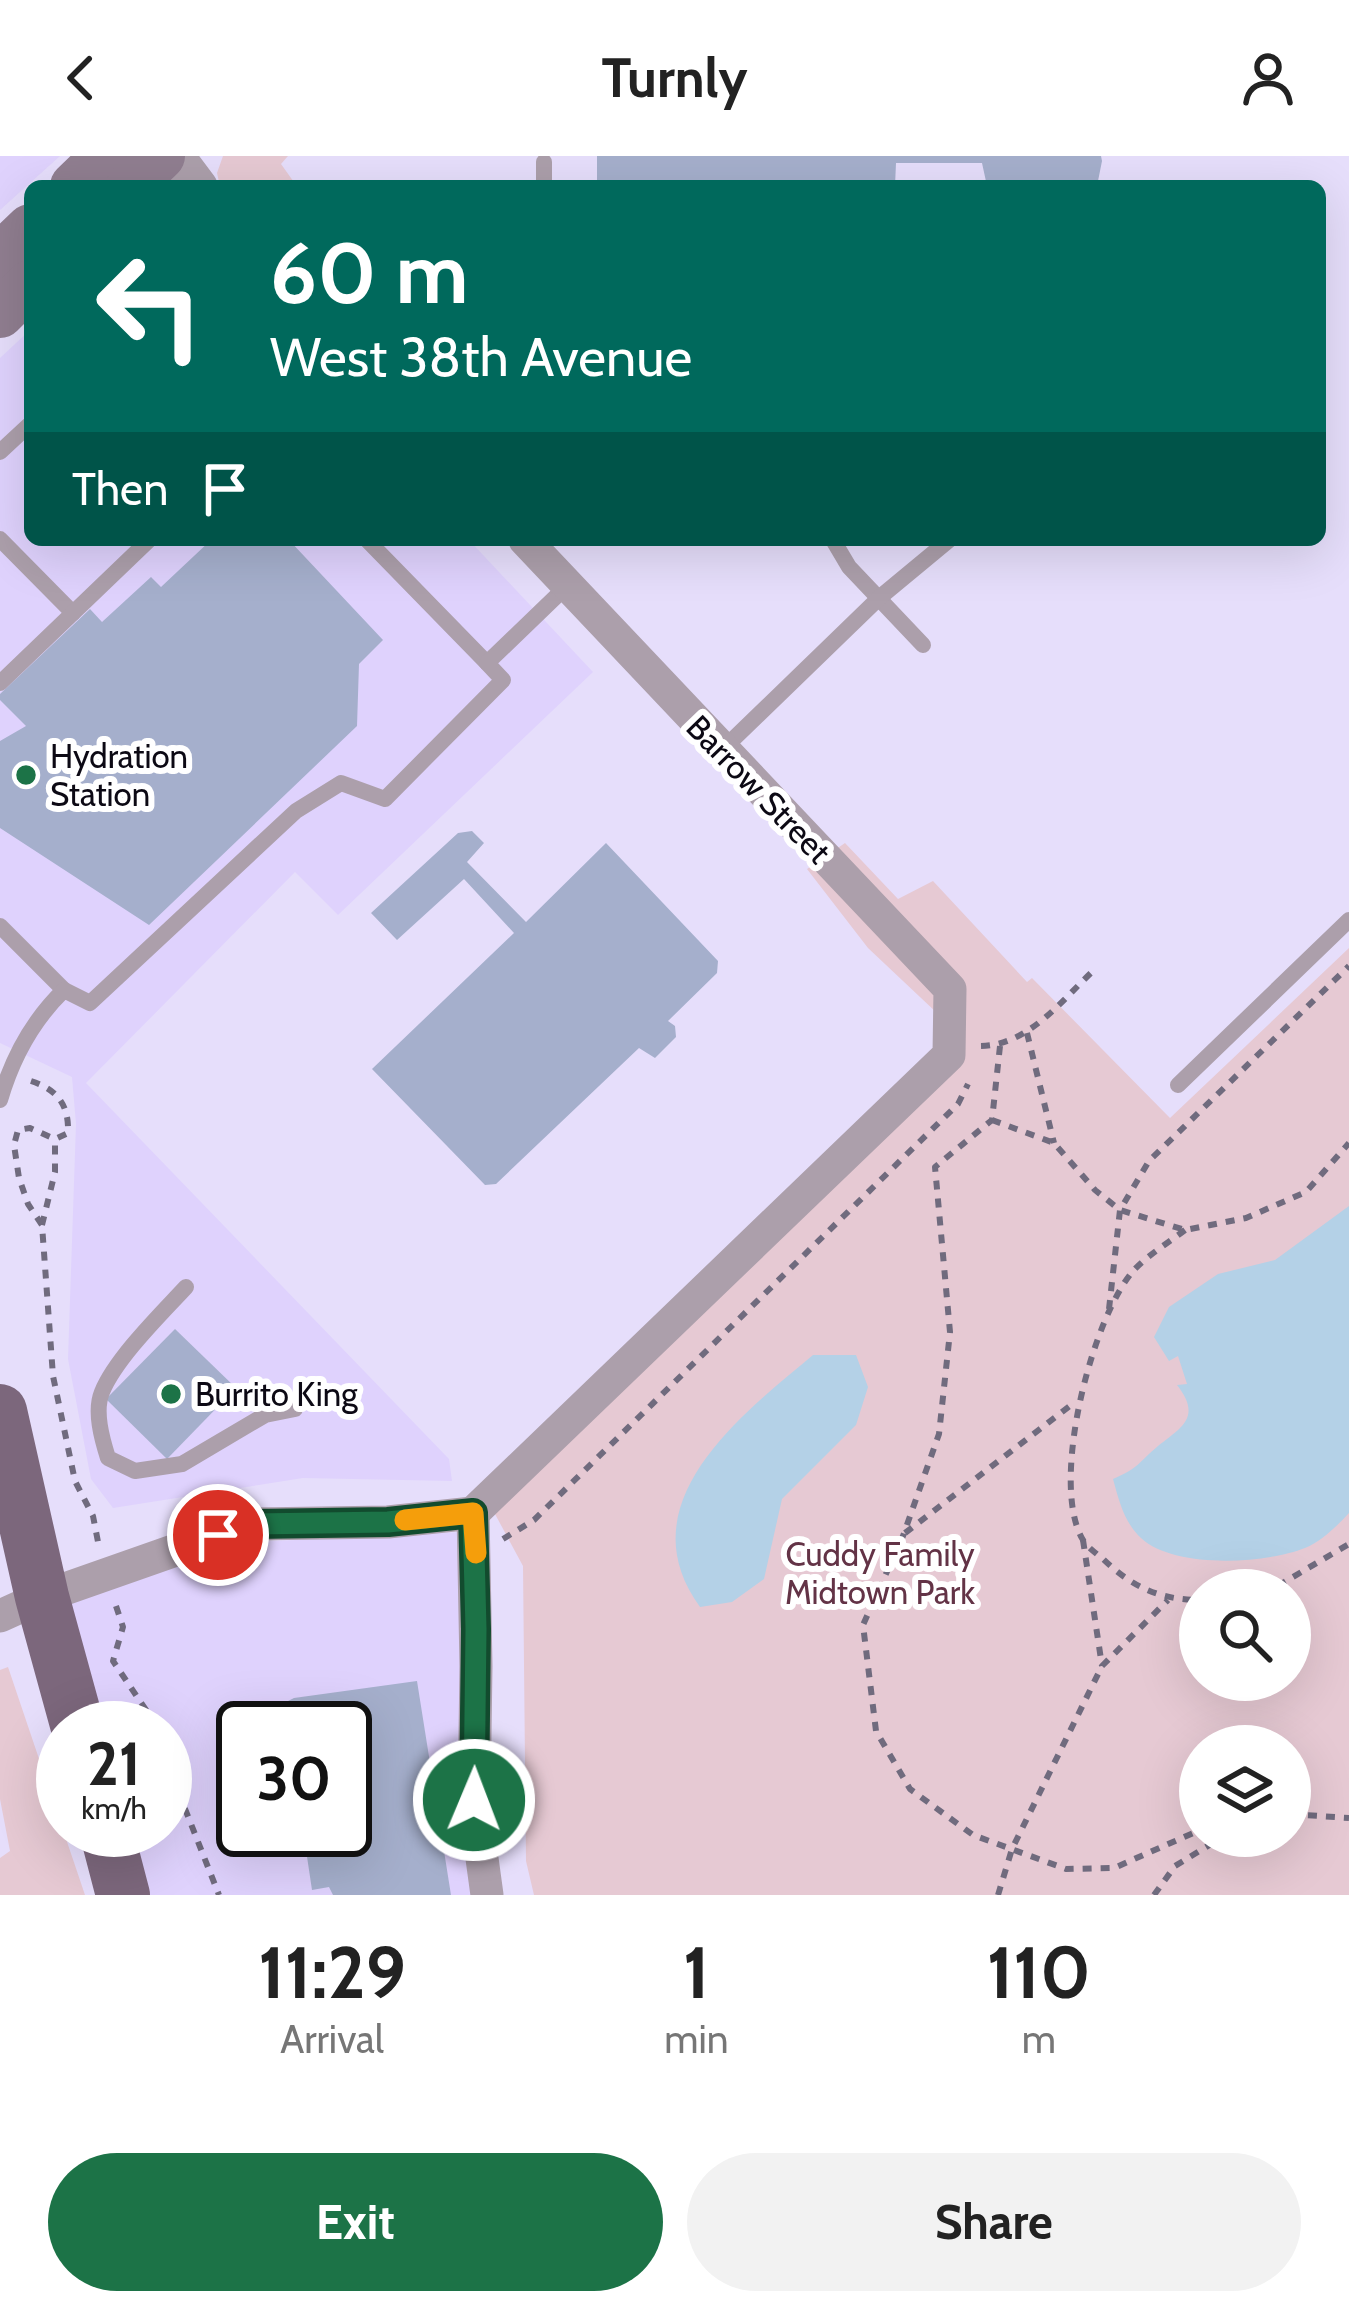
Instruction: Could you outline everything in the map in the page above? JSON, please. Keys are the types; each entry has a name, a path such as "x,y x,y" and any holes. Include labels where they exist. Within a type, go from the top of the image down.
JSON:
{"main road":[{"path":"80,180 105,156"},
{"path":"0,256 24,234"},
{"path":"0,314 24,290"},
{"path":"0,1411 21,1606 65,1701"},
{"path":"113,1857 123,1895"}],"street":[{"path":"154,169 186,166 196,180"},
{"name":"Barrow Street","path":"531,546 950,989 969,1060"},
{"path":"21,1606 250,1524 388,1522 473,1513 969,1060"},
{"path":"473,1513 474,1800 487,1895"}],"lane":[{"path":"544,162 544,180"},
{"path":"0,452 24,430"},
{"path":"0,538 73,613"},
{"path":"1,679 142,546"},
{"path":"0,926 64,990 89,1003 296,812 341,783 385,799 503,680 373,546"},
{"path":"836,546 849,567 923,645"},
{"path":"722,750 879,598 942,546"},
{"path":"488,663 568,585"},
{"path":"1178,1085 1349,920"},
{"path":"0,1100 8,1073 42,1011 64,990"},
{"path":"186,1287 141,1336 100,1394 100,1435 108,1458 135,1471 182,1464 265,1415 295,1409"}],"path":[{"path":"1109,1313 1120,1210 1149,1161 1349,966"},
{"path":"476,1556 534,1520 958,1104 969,1060 1027,1033 1094,970"},
{"path":"1027,1033 1054,1143 1095,1190 1120,1210 1184,1230"},
{"path":"1000,1046 992,1120 935,1167 950,1333 939,1434 863,1625 876,1731 910,1789 974,1835 1066,1869 1114,1868 1179,1839"},
{"path":"8,1073 52,1088 68,1114 68,1133 55,1139 30,1128 18,1130 14,1145 28,1204 42,1225"},
{"path":"992,1120 1054,1143"},
{"path":"55,1139 55,1172 42,1225 53,1376 75,1481 93,1516 105,1575 123,1627 113,1661 140,1701"},
{"path":"1102,1666 1083,1540 1071,1497 1077,1400 1109,1313 1133,1271 1184,1230 1246,1218 1306,1192 1349,1143"},
{"path":"902,1536 1077,1400"},
{"path":"1083,1540 1124,1580 1168,1600 1179,1600"},
{"path":"1306,1569 1349,1544"},
{"path":"998,1895 1012,1849 1102,1666 1168,1600"},
{"path":"1311,1815 1349,1817"},
{"path":"192,1826 219,1895"},
{"path":"1154,1895 1175,1866 1190,1857"}],"shaded area":[{"path":"0,156 60,156 33,180 24,180 24,188 0,210"},
{"path":"24,336 24,546 475,546 593,672 338,915 295,872 86,1083 449,1459 452,1481 303,1478 113,1508 91,1479 68,1359 76,1124 72,1077 0,1043 0,358"},
{"path":"463,1532 496,1895 147,1895 136,1857 192,1857 192,1701 93,1701 62,1590 253,1542"}],"green space":[{"path":"223,156 288,156 281,164 292,180 219,180"},
{"name":"Cuddy Family Midtown Park","path":"845,843 898,899 933,881 1027,982 1032,978 1170,1118 1349,948 1349,1895 534,1895 526,1861 523,1566 495,1514 955,1030 868,948 807,869"},
{"path":"8,1667 36,1750 36,1857 72,1857 85,1895 0,1895 0,1858 10,1851 0,1799 0,1670"}],"water":[{"path":"1349,1206 1349,1513 1311,1545 1267,1558 1197,1559 1156,1548 1130,1525 1113,1479 1134,1468 1186,1421 1188,1406 1177,1385 1187,1384 1178,1356 1169,1361 1154,1337 1169,1307 1218,1274 1275,1260"},
{"path":"813,1355 856,1355 868,1387 856,1425 782,1499 764,1579 732,1602 700,1607 680,1569 676,1533 684,1498 725,1434"}],"building":[{"path":"597,156 1101,156 1102,161 1098,180 986,180 982,163 896,163 895,180 597,180"},
{"path":"205,546 295,546 383,640 359,664 357,726 149,925 0,828 0,741 26,726 0,700 0,694 90,609 102,622 151,577 161,587"},
{"path":"472,831 484,843 467,862 526,922 606,843 718,961 717,973 668,1021 675,1026 676,1037 655,1058 639,1048 496,1184 485,1185 372,1069 514,933 464,879 397,940 371,913 458,833"},
{"name":"Burrito King","path":"175,1329 236,1388 167,1459 106,1399"},
{"path":"417,1681 451,1895 333,1895 329,1887 312,1890 307,1857 372,1857 372,1701 288,1701"}],"slow traffic":[{"path":"405,1520 473,1513 476,1553"}],"place":[{"name":"Hydration Station","path":"26,775"},
{"name":"Burrito King","path":"171,1394"}],"route":[{"path":"218,1535 250,1524 388,1522 473,1513 474,1800"}]}
